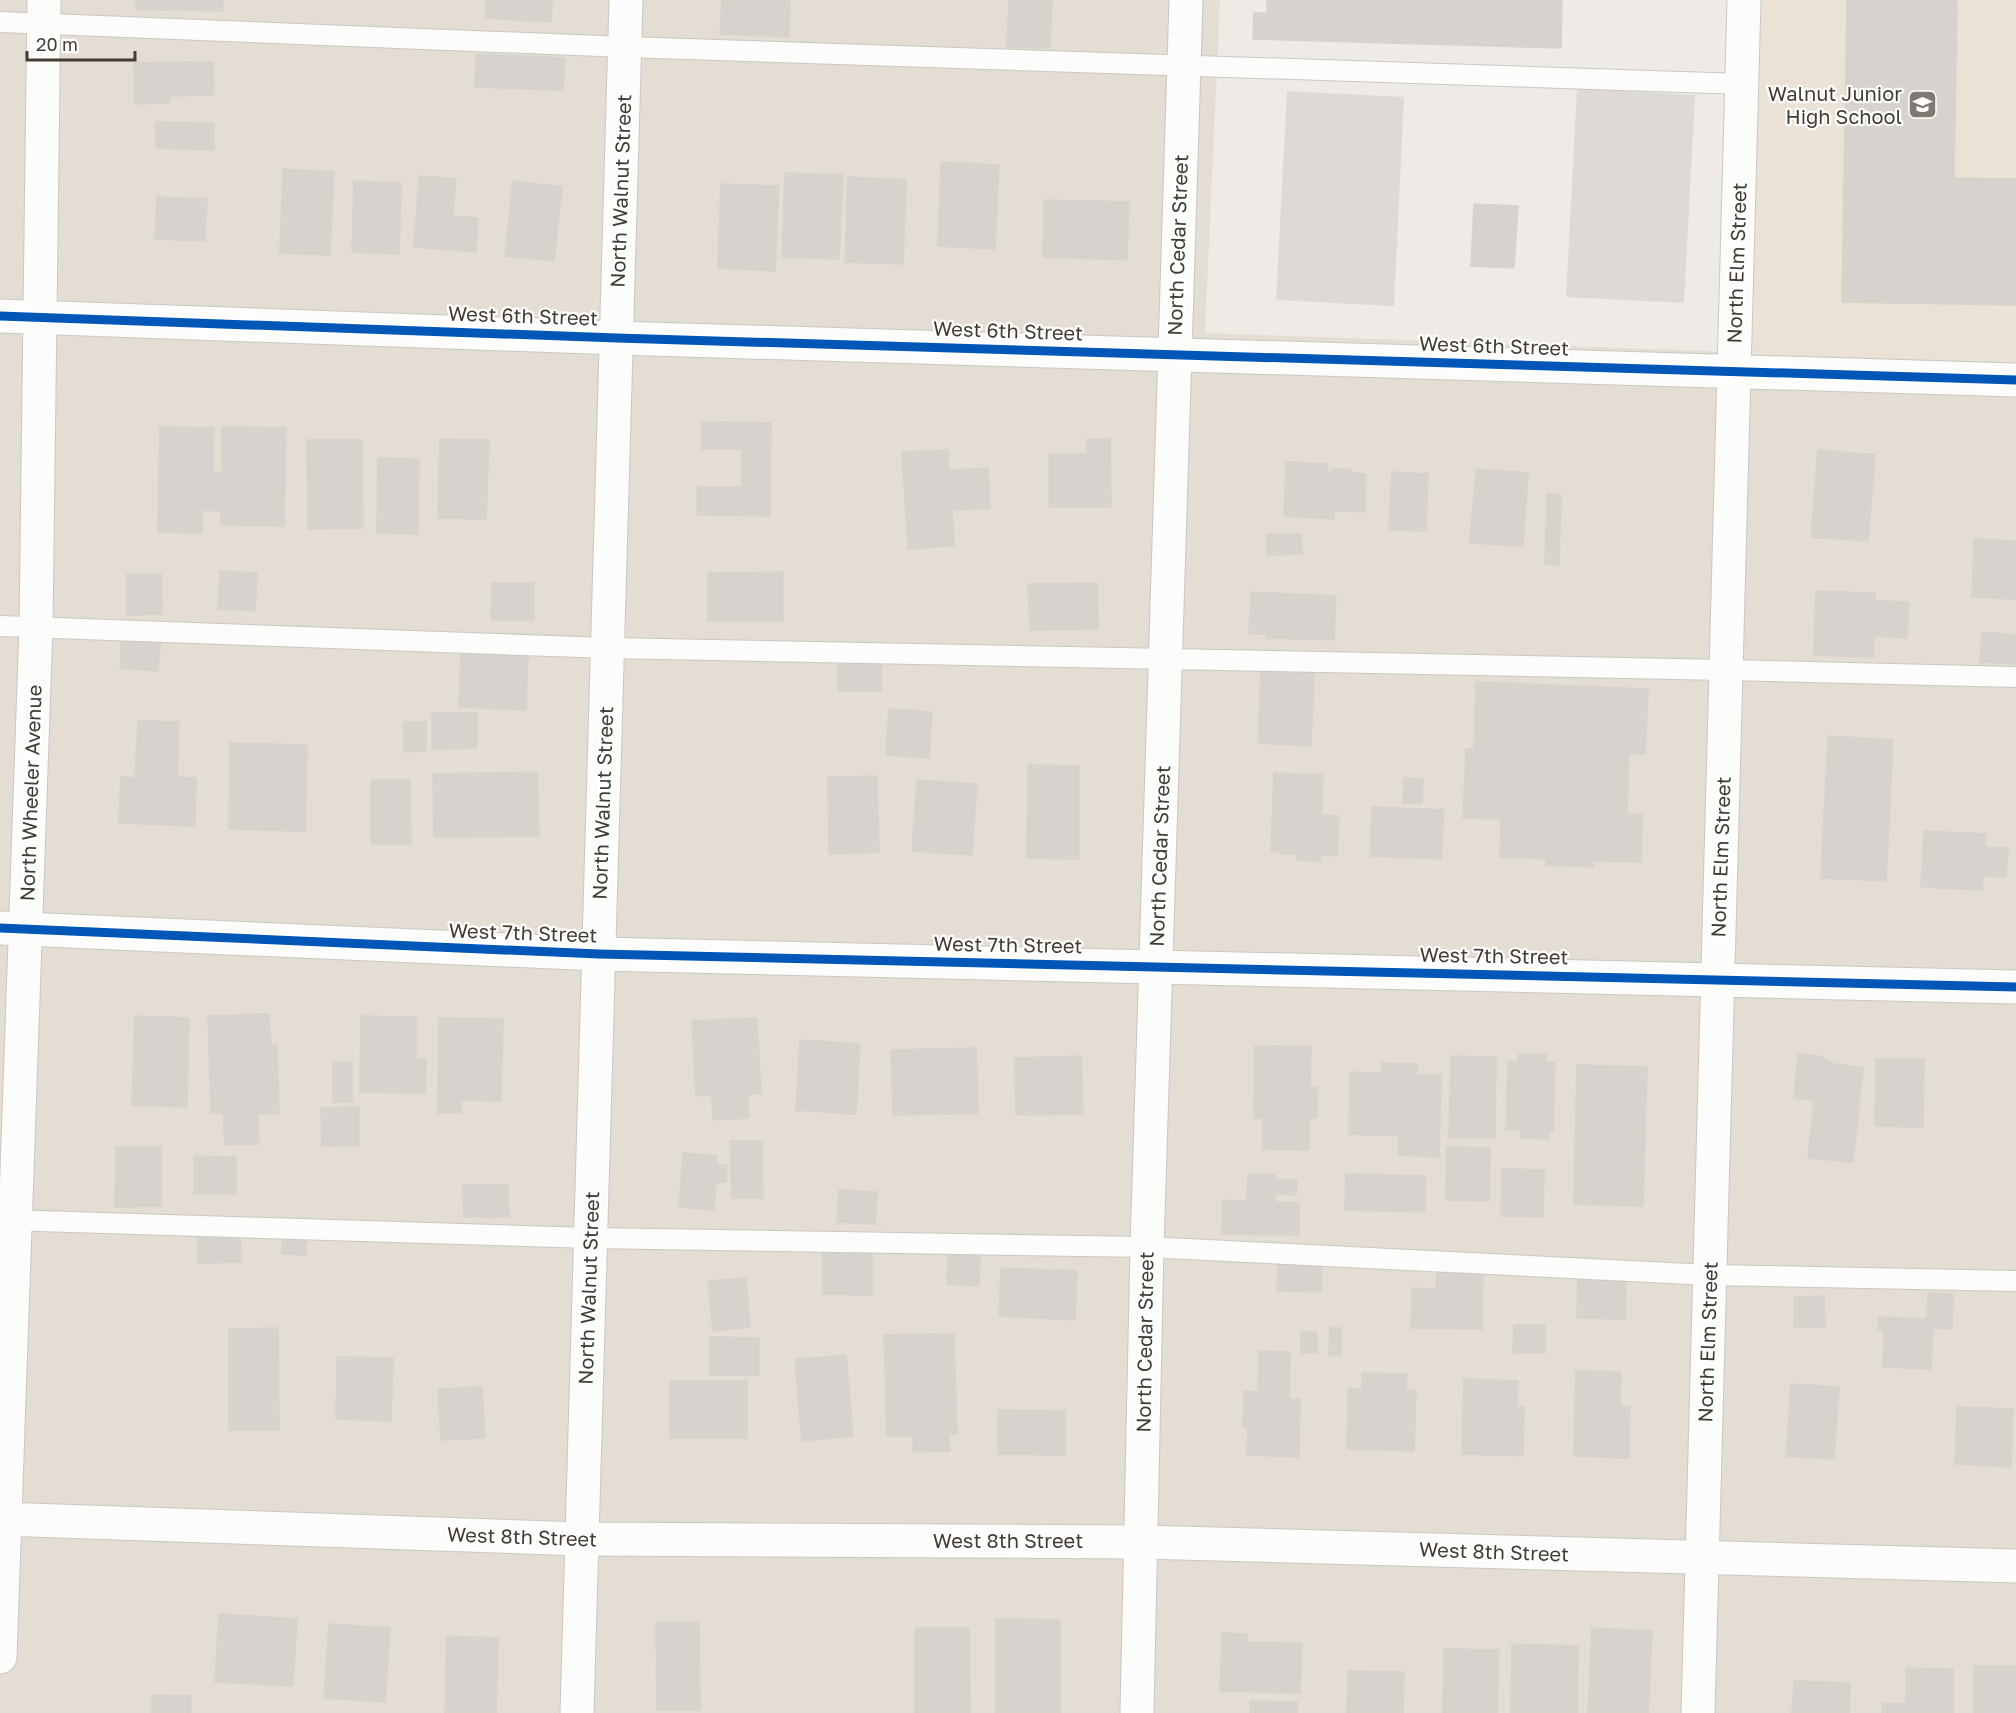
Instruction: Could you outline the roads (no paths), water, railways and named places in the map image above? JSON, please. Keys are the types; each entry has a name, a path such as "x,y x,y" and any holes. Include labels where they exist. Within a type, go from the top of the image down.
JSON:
{"street":[{"name":"North Walnut Street","path":"577,1713 626,0"},
{"name":"North Cedar Street","path":"1137,1713 1147,1247 1186,0"},
{"name":"North Elm Street","path":"1698,1713 1744,0"},
{"name":"North Wheeler Avenue","path":"0,1657 13,929 36,627 44,12"},
{"name":"West 6th Street","path":"0,316 617,338 2016,380"},
{"name":"West 7th Street","path":"13,929 599,954 2016,987"},
{"name":"West 8th Street","path":"2,1519 582,1539 1141,1542 2016,1566"}],"lane":[{"path":"0,22 44,12 625,47 1742,84"},
{"path":"0,626 608,648 2016,677"},
{"path":"7,1220 590,1238 1147,1247 1710,1275 2016,1281"}],"place":[{"name":"Walnut Junior High School","path":"1923,105"}]}
